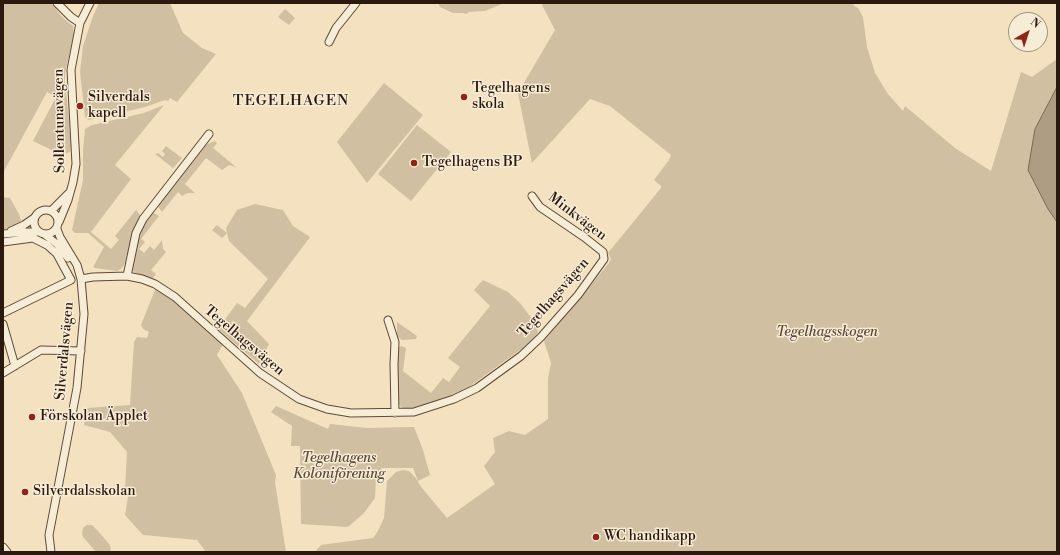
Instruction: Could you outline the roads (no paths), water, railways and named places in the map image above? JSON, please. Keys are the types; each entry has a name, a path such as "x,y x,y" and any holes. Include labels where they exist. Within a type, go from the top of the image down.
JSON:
{"street":[{"path":"57,3 71,17 80,23"},
{"name":"Sollentunavägen","path":"58,225 74,182 76,164 71,70 80,23 90,3"},
{"path":"330,42 336,28 356,3"},
{"path":"127,276 136,233 143,219 209,134"},
{"name":"Sollentunavägen","path":"51,211 70,193"},
{"name":"Minkvägen","path":"532,196 540,207 584,237 602,252 604,259"},
{"path":"44,210 51,211 55,214 58,225 54,232 48,235 27,232 5,234 24,225 44,210"},
{"path":"34,218 34,226 41,233"},
{"name":"Silverdalsvägen","path":"51,552 48,535 77,388 84,314 81,279 77,265 60,237 58,225"},
{"name":"Silverdalsvägen","path":"41,233 51,239 64,252 73,266 78,270"},
{"path":"3,242 30,238 40,241 58,254 71,280 3,313"},
{"name":"Tegelhagsvägen","path":"81,279 93,277 127,276 142,279 155,284 175,297 260,373 299,399 327,409 351,413 395,413 414,412 477,388 520,356 541,337 578,295 604,259"},
{"path":"388,320 395,342 395,413"},
{"path":"3,324 15,366"},
{"path":"3,373 42,350 81,351"},
{"path":"3,547 7,552"}],"place":[{"name":"Tegelhagens skola","path":"464,97"},
{"name":"Silverdals kapell","path":"80,106"},
{"name":"Tegelhagens BP","path":"414,163"},
{"name":"Förskolan Äpplet","path":"32,417"},
{"name":"Silverdalsskolan","path":"25,492"},
{"name":"WC handikapp","path":"596,537"}],"district":[{"name":"TEGELHAGEN","path":"291,101"}],"park label":[{"name":"Tegelhagsskogen","path":"827,333"},
{"name":"Tegelhagens Koloniförening","path":"339,468"}]}
